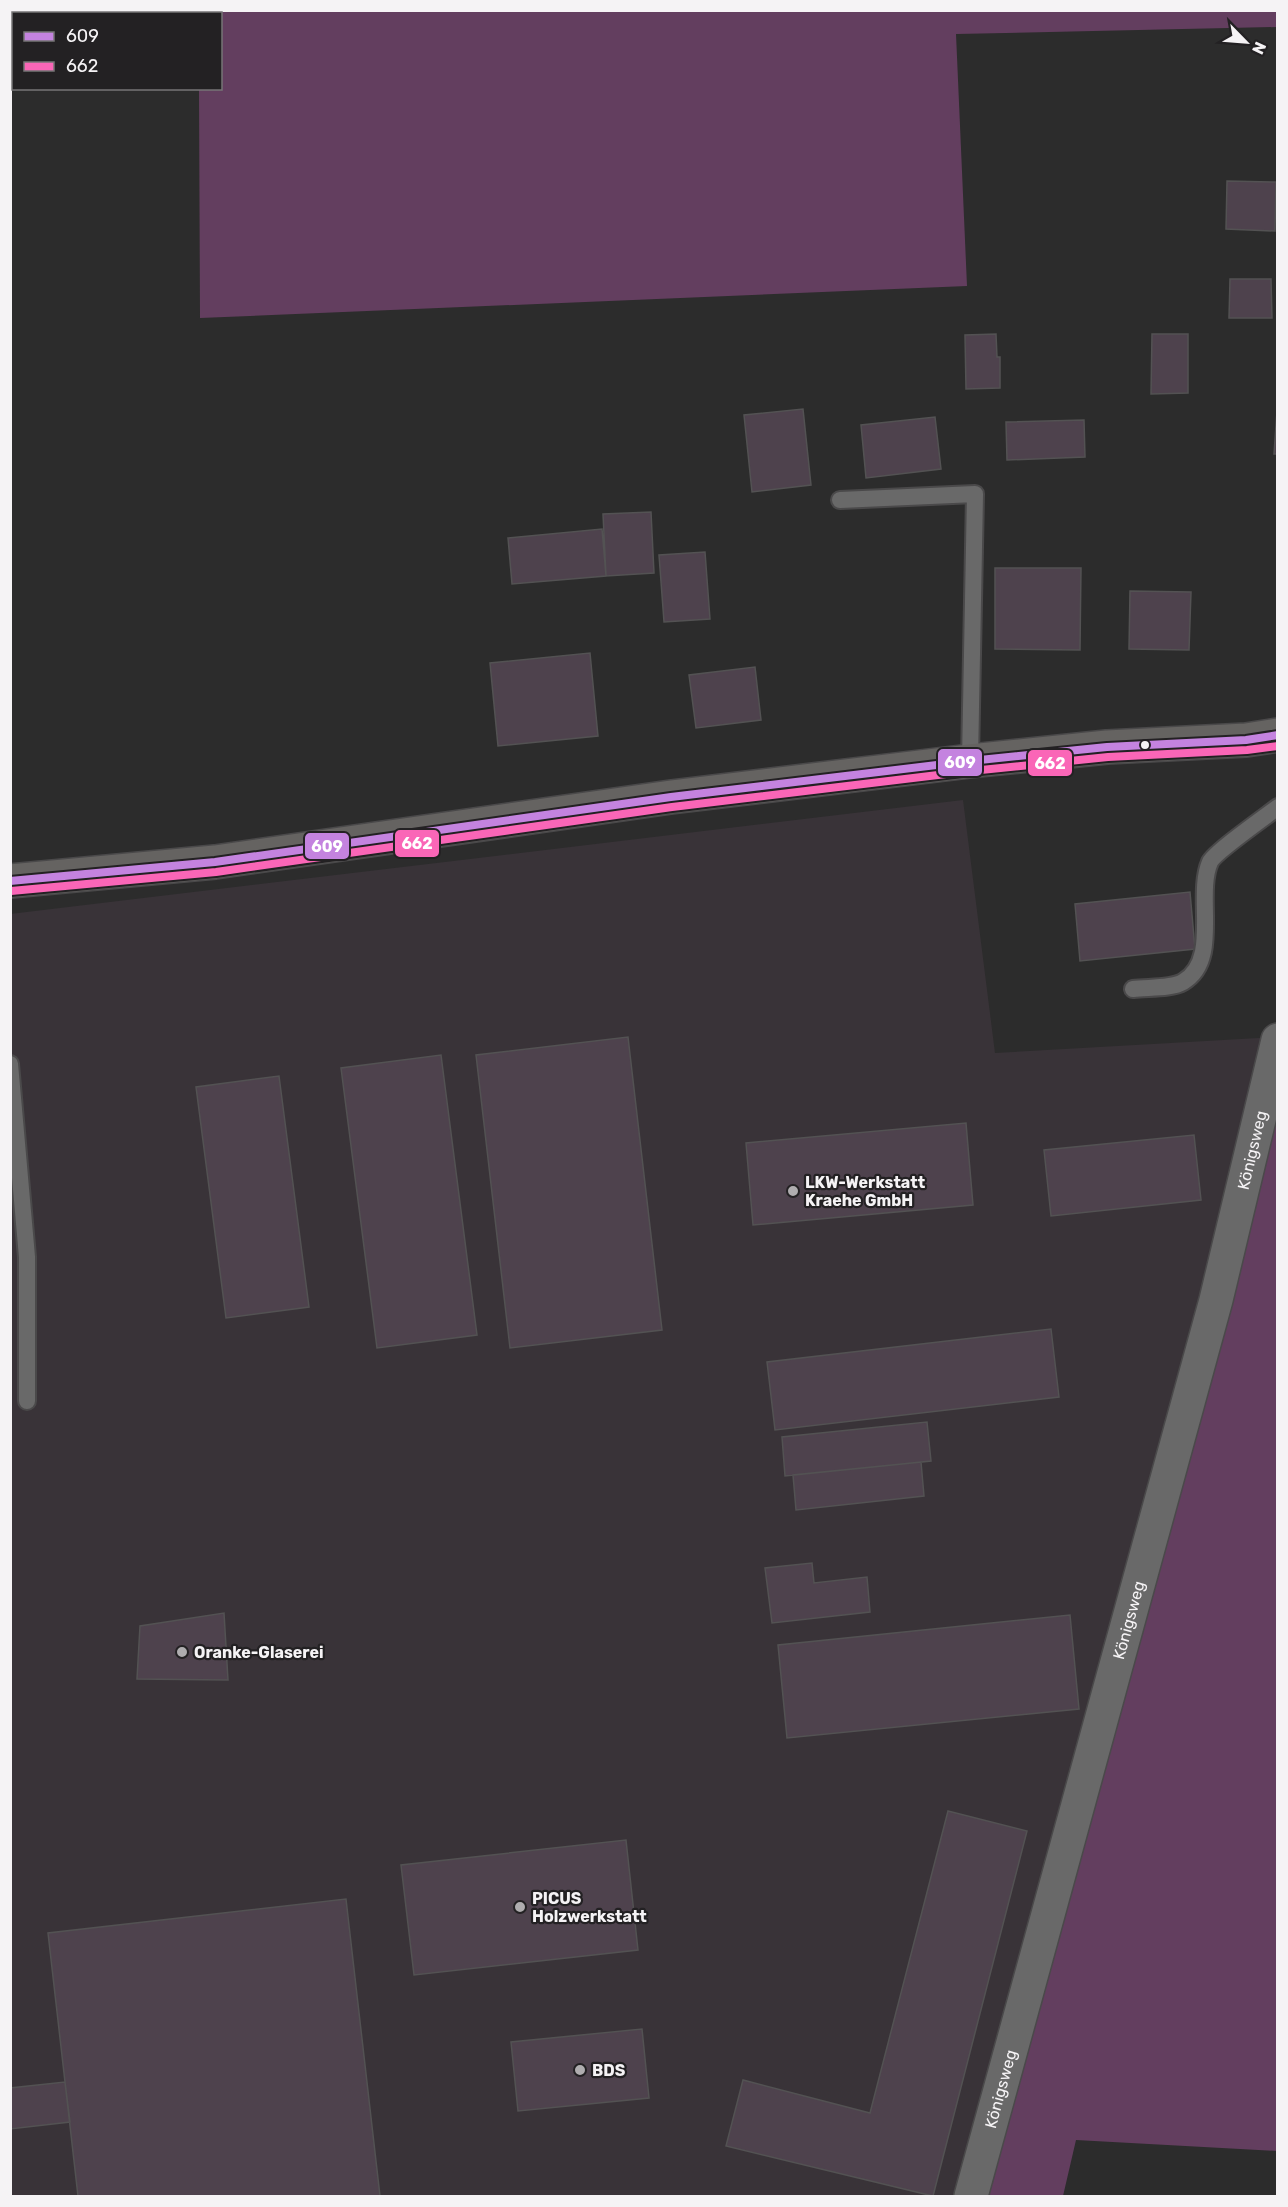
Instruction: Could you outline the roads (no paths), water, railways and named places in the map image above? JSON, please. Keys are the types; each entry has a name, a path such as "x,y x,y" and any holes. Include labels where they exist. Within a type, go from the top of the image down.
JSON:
{"street":[{"path":"10,881 214,862 671,797 970,761 1107,747 1246,740 1278,735"},
{"name":"Königsweg","path":"970,2196 1216,1300 1278,1041"}],"lane":[{"path":"840,500 975,494 970,761"},
{"path":"1133,989 1182,983 1197,969 1206,934 1203,890 1211,860 1278,807"},
{"path":"10,1064 27,1257 27,1401"}],"place":[{"name":"LKW-Werkstatt Kraehe GmbH","path":"793,1191"},
{"name":"Oranke-Glaserei","path":"182,1652"},
{"name":"PICUS Holzwerkstatt","path":"520,1907"},
{"name":"BDS","path":"580,2070"}]}
